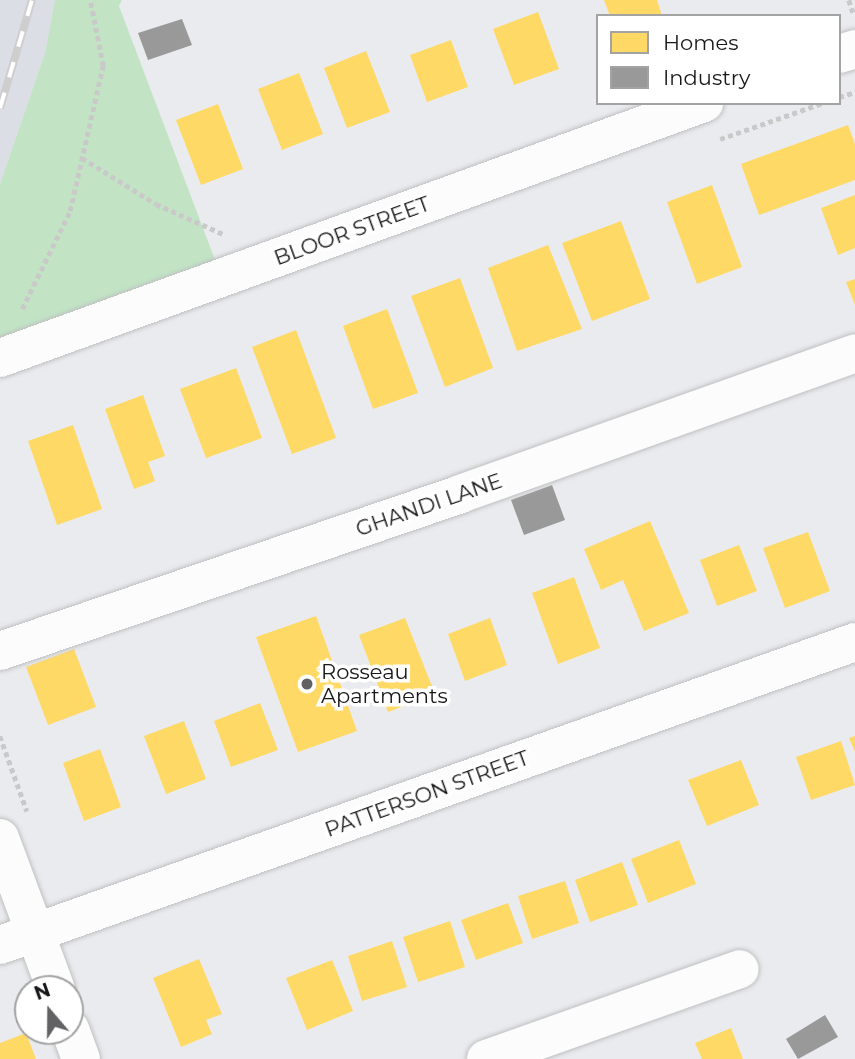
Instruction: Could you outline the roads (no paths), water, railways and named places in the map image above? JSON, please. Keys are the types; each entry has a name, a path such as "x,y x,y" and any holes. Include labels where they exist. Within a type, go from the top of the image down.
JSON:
{"street":[{"name":"BLOOR STREET","path":"3,357 698,105"},
{"name":"GHANDI LANE","path":"0,651 460,494 855,353"},
{"name":"PATTERSON STREET","path":"0,945 855,642"},
{"path":"0,838 50,975"},
{"path":"486,1059 740,969"}],"railway":[{"path":"0,108 32,0"}],"place":[{"name":"Rosseau Apartments","path":"307,684"}]}
